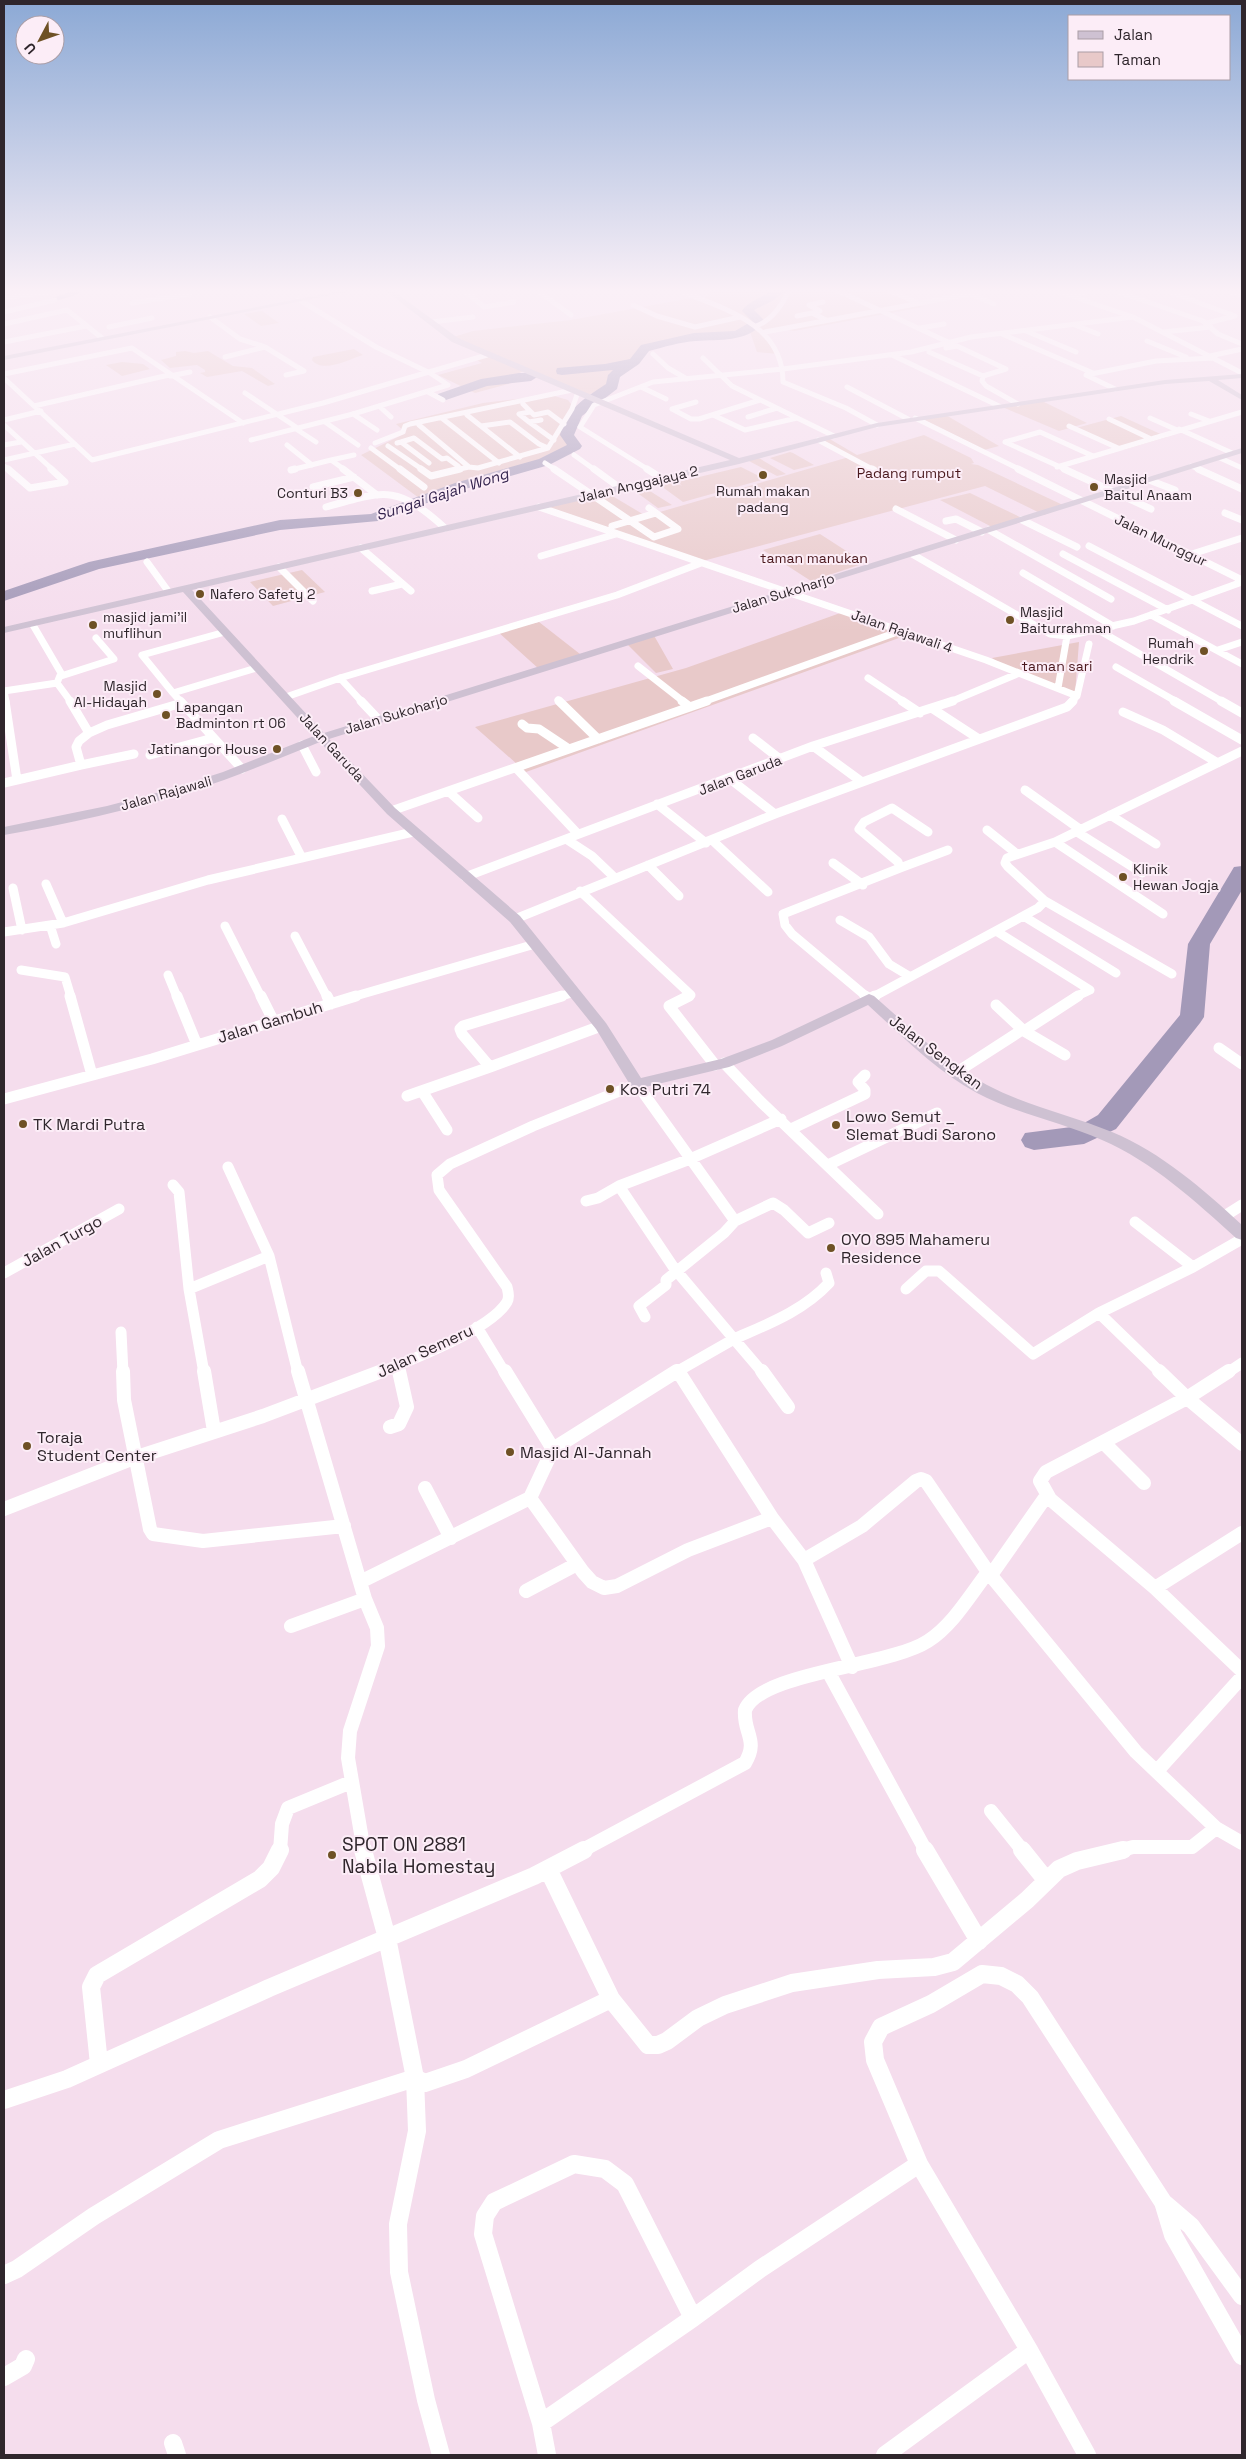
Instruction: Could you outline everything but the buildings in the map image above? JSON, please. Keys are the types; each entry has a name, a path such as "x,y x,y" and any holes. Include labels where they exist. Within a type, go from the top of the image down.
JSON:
{"street":[{"path":"31,403 92,460 320,403"},
{"path":"34,406 49,403"},
{"path":"211,403 243,423"},
{"path":"260,403 316,442"},
{"path":"251,440 325,422 390,403"},
{"path":"424,487 380,454 373,445 404,431 405,426 410,424 521,403"},
{"path":"442,459 414,438 388,446 433,476 469,467 478,468 520,458 548,448 554,440 557,431 564,424 574,403"},
{"path":"596,403 579,426 661,478"},
{"path":"605,403 739,461"},
{"path":"693,403 672,409 694,420 751,403"},
{"path":"766,403 834,436"},
{"path":"833,403 876,425"},
{"name":"Jalan Munggur","path":"880,403 1192,554 1242,581"},
{"path":"994,403 1000,406"},
{"name":"Jalan Anggajaya 2","path":"4,630 33,625 168,591 539,506 592,496 661,478 739,461 876,425 912,418 1026,403"},
{"path":"523,404 548,425"},
{"path":"379,406 391,417"},
{"path":"502,408 517,421 541,420"},
{"path":"748,417 777,408"},
{"path":"4,420 41,411"},
{"path":"490,411 512,415 527,421 554,440"},
{"path":"479,412 492,424"},
{"path":"481,426 492,424 512,415 548,412 564,424"},
{"path":"1057,467 1178,429 1242,412"},
{"path":"353,414 377,430"},
{"path":"467,414 520,458"},
{"path":"1191,414 1210,421"},
{"path":"512,415 524,433 548,448"},
{"path":"713,415 745,430 797,418"},
{"path":"1150,418 1232,453"},
{"path":"443,419 499,463"},
{"path":"1109,419 1149,438"},
{"path":"325,422 358,445"},
{"path":"4,425 7,432 33,453 64,483 30,488 4,466"},
{"path":"419,425 469,467"},
{"path":"1069,426 1118,448"},
{"path":"524,433 538,429"},
{"path":"1094,456 1042,432 1026,434 1005,442 1150,509"},
{"path":"818,440 874,470"},
{"path":"4,446 20,442"},
{"path":"401,442 445,473"},
{"path":"4,460 75,444"},
{"path":"287,445 312,465"},
{"path":"401,455 443,445"},
{"path":"367,457 394,450"},
{"name":"Jalan Sukoharjo","path":"323,736 1242,450"},
{"path":"291,470 354,455"},
{"path":"574,456 620,488"},
{"path":"416,466 447,458 461,469"},
{"path":"1220,458 1242,468"},
{"path":"331,460 377,495"},
{"path":"382,468 410,461"},
{"path":"545,464 654,537 678,529 649,508"},
{"path":"1191,466 1242,489"},
{"path":"397,479 425,472"},
{"path":"313,487 354,477"},
{"path":"1150,480 1175,490"},
{"path":"326,507 377,495 414,502 445,528"},
{"name":"Jalan Rajawali 4","path":"539,506 986,660 1017,674 1077,696"},
{"path":"896,509 956,540"},
{"path":"1242,510 1227,514 1242,520"},
{"path":"612,526 656,513"},
{"path":"946,521 956,518 986,531 1111,600"},
{"path":"1022,520 1078,547"},
{"path":"541,556 616,534"},
{"path":"1192,554 1242,539"},
{"path":"1089,546 1242,626"},
{"path":"361,548 411,591"},
{"path":"912,554 961,580 1050,634 1067,636 1100,631 1168,610 1242,581"},
{"path":"1063,554 1168,610"},
{"path":"147,562 168,591"},
{"path":"286,697 340,678 574,608 701,563"},
{"path":"279,567 312,601"},
{"path":"1023,573 1113,626"},
{"path":"372,591 402,584"},
{"name":"Jalan Garuda","path":"185,588 256,668 323,736 391,811 514,919 601,1026 637,1084"},
{"path":"1151,615 1242,664"},
{"path":"33,625 59,679 89,733"},
{"path":"391,811 690,707 900,631"},
{"path":"1100,631 1242,713"},
{"path":"225,632 142,655 173,693 242,770"},
{"path":"1058,688 1067,636"},
{"path":"17,780 6,727 4,691 59,679 114,659 96,638"},
{"path":"1218,650 1242,642"},
{"path":"514,919 775,814 1067,706 1077,696 1089,644"},
{"path":"638,666 690,707"},
{"path":"173,693 256,668"},
{"path":"1116,668 1242,740"},
{"name":"Jalan Garuda","path":"465,877 657,804 730,779 813,746 933,709 1017,674"},
{"path":"340,678 378,719"},
{"path":"868,678 920,713"},
{"path":"558,700 598,739"},
{"path":"81,765 76,747 79,741 89,733 107,725 182,703"},
{"path":"933,709 979,739"},
{"path":"1123,712 1163,730 1218,763"},
{"path":"522,724 527,728 539,729 569,749"},
{"name":"Jalan Rajawali","path":"4,831 128,805 242,770 323,736"},
{"path":"150,755 213,738"},
{"path":"753,738 780,759"},
{"path":"302,745 316,772"},
{"path":"813,746 862,782"},
{"path":"1172,974 1045,901 1006,863 1007,858 1055,842 1242,752"},
{"path":"4,783 134,754"},
{"path":"516,768 578,834"},
{"path":"730,779 775,814"},
{"path":"1025,790 1079,831 1142,873"},
{"path":"448,791 478,818"},
{"path":"657,804 741,864 768,892"},
{"path":"900,868 898,862 859,829 860,825 892,808 928,832"},
{"path":"1110,815 1156,844"},
{"path":"282,819 302,858"},
{"path":"987,830 1017,854"},
{"path":"4,932 63,923 208,880 413,832"},
{"path":"566,840 592,856 615,878"},
{"path":"1055,842 1163,914"},
{"path":"869,999 792,934 785,925 783,914 948,850"},
{"path":"833,863 863,884"},
{"path":"648,865 679,896"},
{"path":"46,884 63,923"},
{"path":"13,888 22,930"},
{"path":"580,892 691,995 669,1006 719,1064 781,1119 878,1214"},
{"path":"735,1221 637,1084 719,1064 777,1043 869,999 909,976 1025,917 1045,901"},
{"path":"1025,917 1116,973"},
{"path":"840,920 869,936 889,964 909,976"},
{"path":"50,925 56,944"},
{"path":"225,926 273,1020"},
{"path":"956,1072 1073,998 1090,990 996,931"},
{"path":"296,936 331,1004"},
{"name":"Jalan Gambuh","path":"4,1099 198,1045 273,1020 535,944"},
{"path":"21,970 65,978 92,1075"},
{"path":"168,975 198,1045"},
{"path":"490,1067 462,1034 461,1027 575,992"},
{"name":"Jalan Sengkan","path":"869,999 956,1072 981,1088 1006,1100 1064,1119 1125,1144 1166,1172 1223,1217"},
{"path":"996,1005 1023,1030 1065,1055"},
{"path":"407,1096 601,1026"},
{"path":"1219,1048 1242,1064"},
{"path":"791,1129 842,1107 865,1094 865,1090 858,1082 865,1074"},
{"name":"Jalan Semeru","path":"4,1509 134,1458 304,1401 433,1350 477,1327 507,1302 509,1296 507,1287 439,1190 437,1174 450,1164 525,1130 637,1084"},
{"path":"422,1091 447,1130"},
{"path":"828,1165 937,1113"},
{"path":"586,1202 598,1198 619,1186 693,1163 781,1119"},
{"path":"228,1167 269,1256 304,1401 365,1599 377,1628 378,1646 350,1732 348,1758 360,1837 387,1938 415,2078 417,2131 398,2224 399,2272 426,2400 441,2455"},
{"path":"173,1185 179,1192 189,1289 214,1431"},
{"path":"619,1186 677,1272 750,1355 788,1407"},
{"path":"645,1317 639,1306 666,1285 666,1280 735,1221 772,1203 784,1210 808,1233 829,1223"},
{"path":"1242,1205 1223,1217 1242,1234"},
{"name":"Jalan Turgo","path":"4,1273 119,1209"},
{"path":"1135,1222 1193,1267"},
{"path":"906,1288 926,1272 939,1271 1033,1354 1098,1314 1193,1267 1242,1239"},
{"path":"189,1289 269,1256"},
{"path":"360,1582 530,1498 553,1449 678,1371 734,1339 794,1311 817,1295 829,1283 826,1273"},
{"path":"1098,1314 1187,1398 1204,1410 1242,1444"},
{"path":"477,1327 553,1449"},
{"path":"121,1332 124,1400 134,1458 150,1529 156,1535 203,1541 344,1526"},
{"path":"1242,1363 1187,1398 1046,1472 1040,1481 1046,1495 1154,1588 1242,1671"},
{"path":"390,1427 399,1424 407,1407 397,1365"},
{"path":"678,1371 772,1518 804,1560 852,1667"},
{"path":"1103,1442 1144,1483"},
{"path":"804,1560 862,1526 920,1479 926,1481 989,1573 1111,1724 1136,1752 1216,1828 1242,1843"},
{"path":"425,1488 451,1538"},
{"path":"4,2100 67,2079 548,1869 736,1769 745,1763 752,1752 744,1712 751,1697 775,1683 829,1673 893,1657 928,1642 962,1606 989,1573 1046,1495"},
{"path":"530,1498 577,1564 597,1586 611,1588 688,1550 772,1518"},
{"path":"1154,1588 1241,1535"},
{"path":"526,1590 577,1564"},
{"path":"291,1626 365,1599"},
{"path":"829,1673 906,1817 979,1941"},
{"path":"1157,1771 1242,1677"},
{"path":"99,2064 91,1987 97,1976 260,1879 275,1865 280,1853 284,1815 288,1808 351,1782"},
{"path":"991,1810 1046,1880"},
{"path":"548,1869 611,1999 648,2045 658,2045 681,2033 698,2018 725,2005 749,1999 766,1991 792,1983 878,1970 934,1966 953,1962 1028,1900 1059,1869 1076,1861 1133,1847 1192,1847 1216,1828"},
{"path":"1087,2455 1030,2350 919,2164 875,2060 872,2048 881,2027 931,2004 970,1979 991,1973 1017,1984 1030,1998 1163,2202 1173,2235 1242,2356"},
{"path":"4,2275 17,2269 94,2216 219,2140 415,2078 425,2082 466,2069 611,1999"},
{"path":"547,2455 541,2423 484,2234 485,2216 494,2202 574,2164 605,2169 625,2184 693,2318"},
{"path":"541,2423 790,2249 919,2164"},
{"path":"1163,2202 1191,2226 1242,2296"},
{"path":"885,2455 1030,2350"},
{"path":"4,2377 23,2366 26,2359"}],"green space":[{"path":"483,403 570,403 567,435 575,446 544,462 419,498 361,455 406,433 396,424"},
{"path":"1046,403 1087,423 1059,431 1000,406"},
{"path":"944,414 999,446 984,450 921,418"},
{"path":"1121,416 1167,437 1123,450 1076,428"},
{"name":"Padang rumput","path":"924,435 971,458 974,463 971,464 978,465 1065,506 1044,515 985,486 699,562 539,508 609,494 646,516 849,457 820,440 828,438 857,455"},
{"path":"790,452 814,465 794,470 770,458"},
{"path":"757,457 786,474 777,476 749,461"},
{"path":"741,467 765,479 683,502 657,483 675,482 682,486 678,482"},
{"path":"642,486 672,505 658,508 632,489"},
{"path":"970,493 1024,519 992,527 940,500"},
{"name":"taman manukan","path":"820,534 865,563 811,581 763,550"},
{"path":"302,570 325,592 273,606 250,582"},
{"path":"843,612 910,634 526,772 475,727 686,668"},
{"path":"539,622 580,654 539,669 497,631"},
{"path":"652,632 673,669 656,673 624,641"},
{"name":"taman sari","path":"1079,642 1075,694 1008,669 992,658"}],"waterway":[{"name":"Sungai Gajah Wong","path":"4,596 95,565 280,525 373,518 460,486 544,462 575,446 567,435 569,427 577,413 588,403"},
{"path":"1034,1140 1084,1135 1107,1122 1192,1017 1199,944 1242,872"}],"place":[{"name":"Rumah makan padang","path":"763,475"},
{"name":"Masjid Baitul Anaam","path":"1094,487"},
{"name":"Conturi B3","path":"358,493"},
{"name":"Nafero Safety 2","path":"200,594"},
{"name":"Masjid Baiturrahman","path":"1010,620"},
{"name":"masjid jami'il muflihun","path":"93,625"},
{"name":"Rumah Hendrik","path":"1204,651"},
{"name":"Masjid Al-Hidayah","path":"157,694"},
{"name":"Lapangan Badminton rt 06","path":"166,715"},
{"name":"Jatinangor House","path":"277,749"},
{"name":"Klinik Hewan Jogja","path":"1123,877"},
{"name":"Kos Putri 74","path":"610,1089"},
{"name":"TK Mardi Putra","path":"23,1124"},
{"name":"Lowo Semut _ Slemat Budi Sarono","path":"836,1125"},
{"name":"OYO 895 Mahameru Residence","path":"831,1248"},
{"name":"Toraja Student Center","path":"27,1446"},
{"name":"Masjid Al-Jannah","path":"510,1452"},
{"name":"SPOT ON 2881 Nabila Homestay","path":"332,1855"}]}
